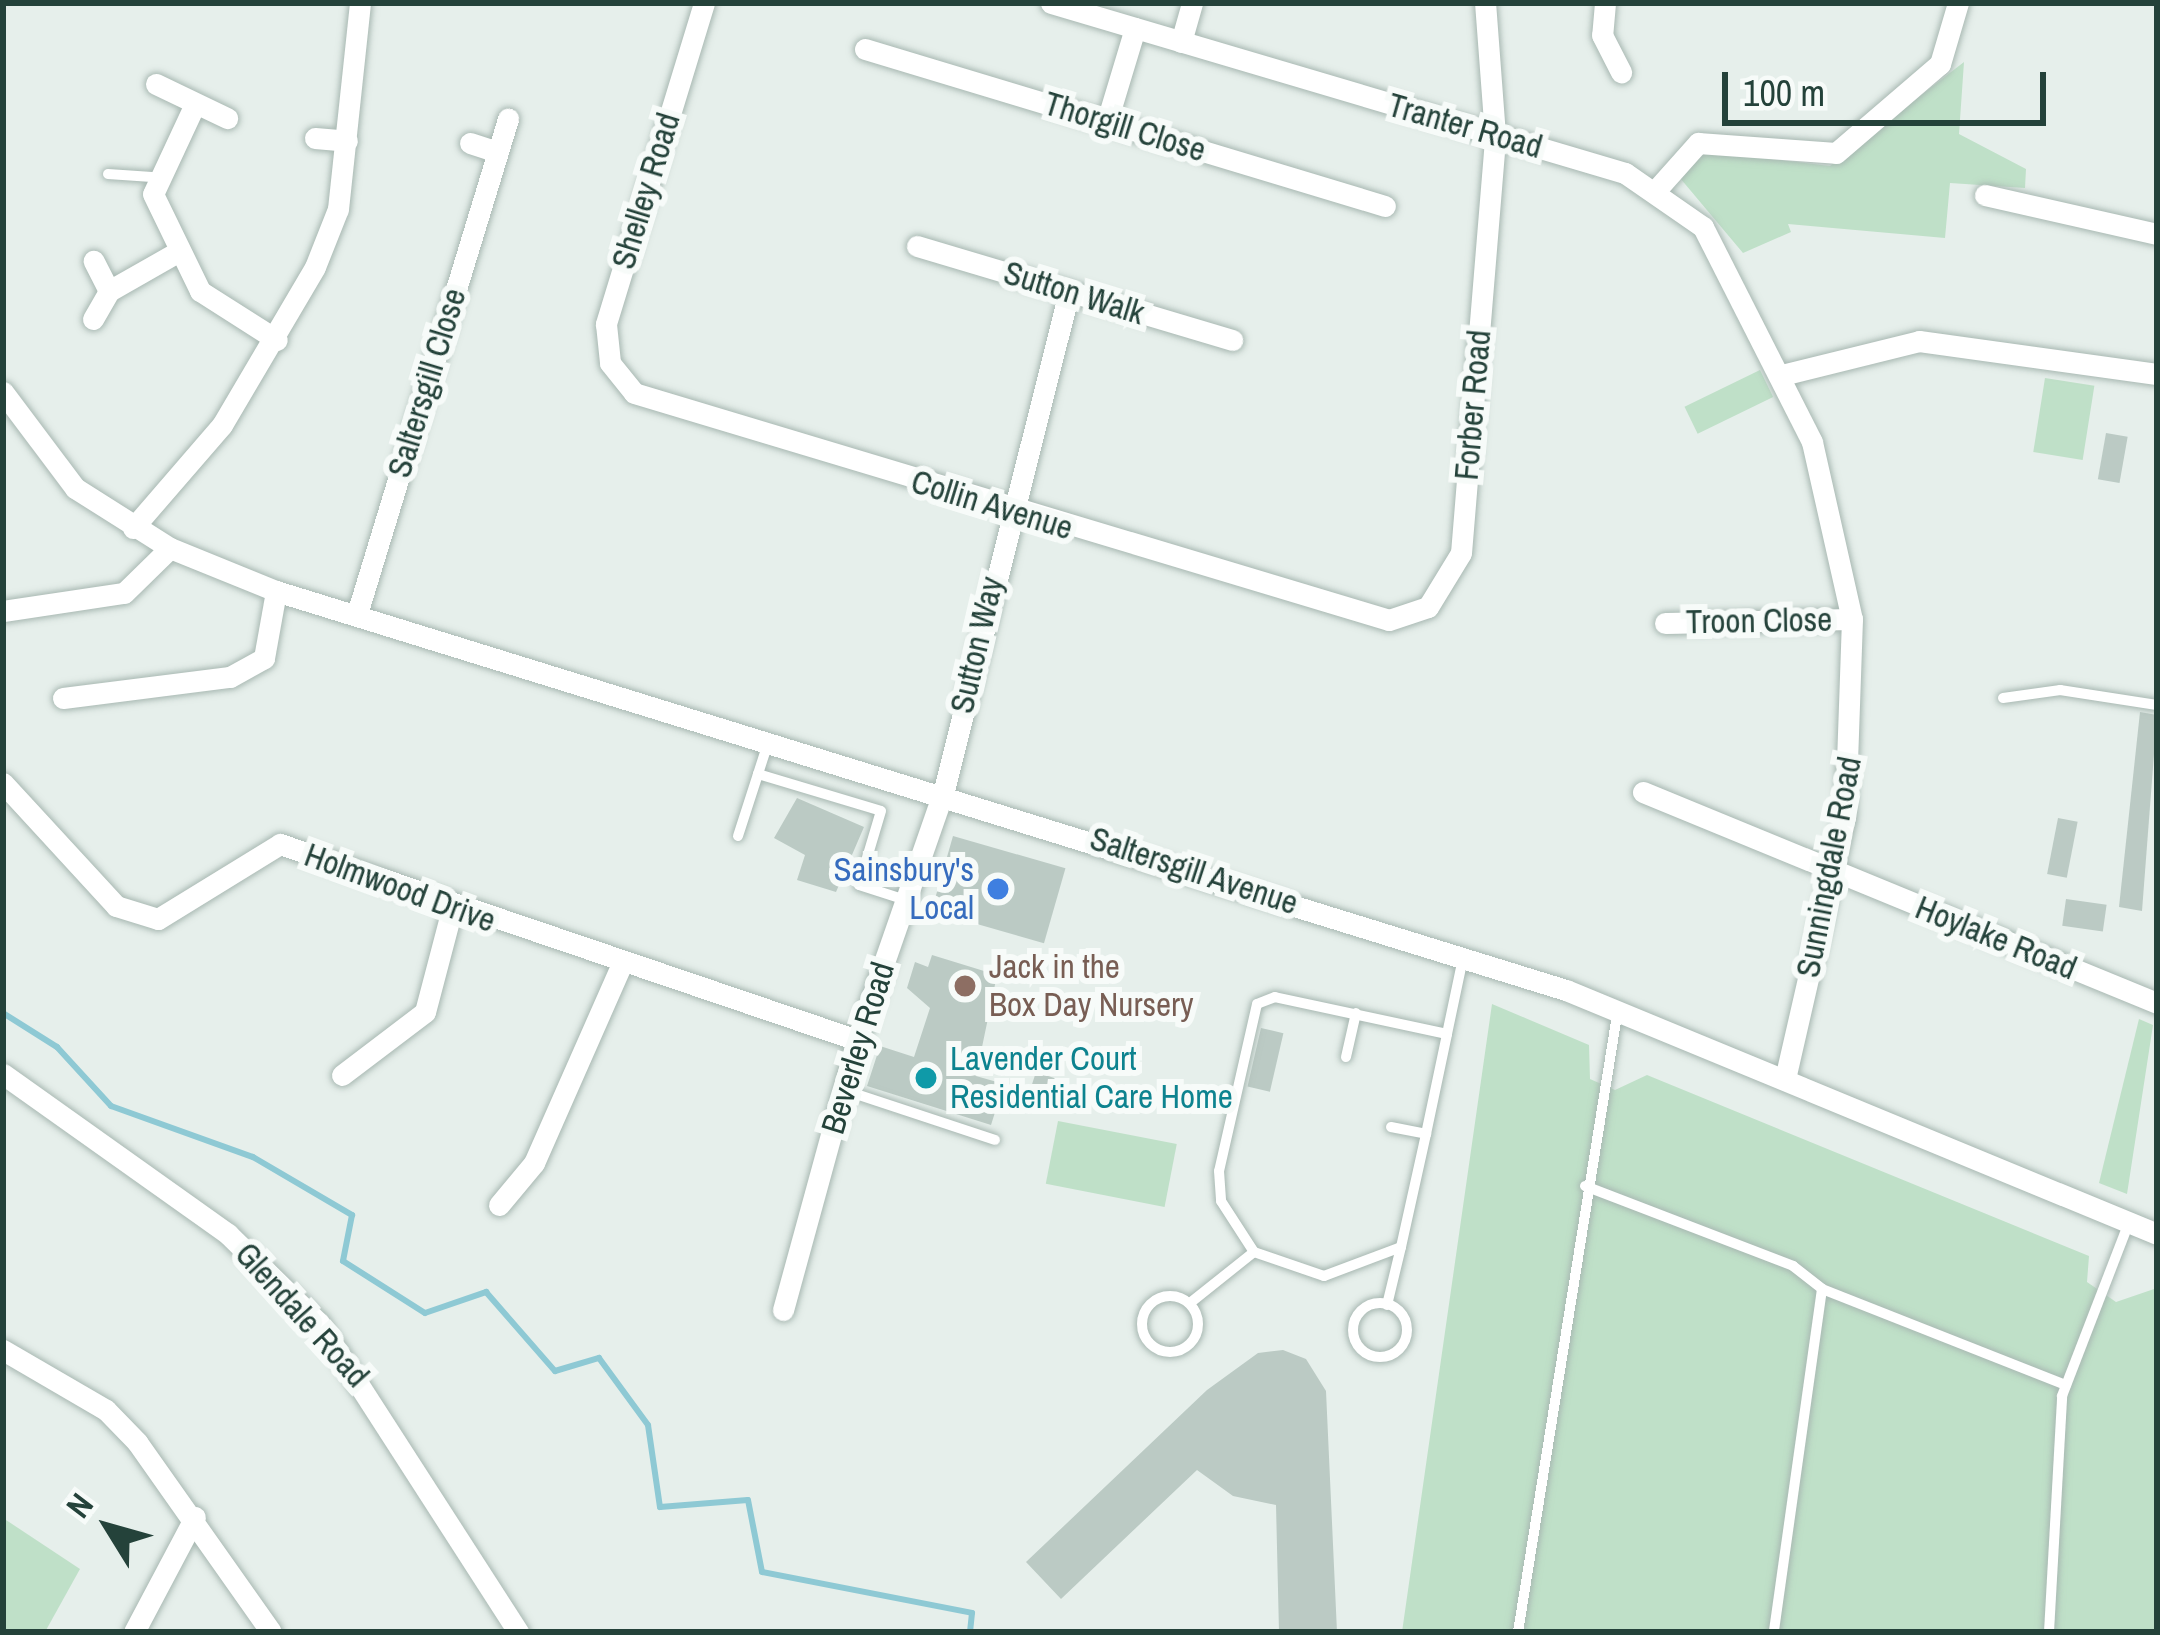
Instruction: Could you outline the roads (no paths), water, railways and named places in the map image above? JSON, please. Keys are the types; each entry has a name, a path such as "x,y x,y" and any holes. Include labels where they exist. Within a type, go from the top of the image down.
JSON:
{"street":[{"path":"133,528 277,340 315,267 338,209 360,3"},
{"name":"Shelley Road","path":"618,379 606,324 704,3"},
{"name":"Tranter Road","path":"1051,3 1495,135 1658,189 1703,227 1786,374"},
{"path":"1180,42 1192,3"},
{"name":"Forber Road","path":"1373,619 1428,607 1461,554 1495,135 1485,3"},
{"path":"1605,3 1602,35 1621,72"},
{"path":"1658,189 1698,143 1836,153 1940,64 1958,3"},
{"path":"1107,121 1136,28"},
{"name":"Thorgill Close","path":"865,49 1385,206"},
{"path":"156,84 227,118"},
{"path":"195,104 152,177 176,253 224,313 277,340"},
{"name":"Saltersgill Close","path":"357,614 508,119"},
{"path":"315,138 347,141"},
{"path":"470,143 498,152"},
{"path":"1985,195 2157,234"},
{"name":"Sutton Walk","path":"917,246 1232,340"},
{"path":"93,320 109,291 176,253"},
{"path":"94,261 109,291"},
{"name":"Sutton Way","path":"944,790 1008,510 1070,292"},
{"path":"1786,374 1919,341 2157,374"},
{"name":"Sunningdale Road","path":"1785,1079 1834,873 1852,753 1852,619 1830,500 1786,374"},
{"name":"Collin Avenue","path":"618,379 654,403 1373,619"},
{"name":"Saltersgill Avenue","path":"3,392 28,438 133,528 276,591 944,790 1618,1009 2157,1234"},
{"path":"3,611 124,593 170,548"},
{"path":"63,698 230,676 264,658 276,591"},
{"name":"Troon Close","path":"1665,623 1852,619"},
{"name":"Holmwood Drive","path":"3,783 116,906 158,919 280,844 620,968 857,1040"},
{"name":"Beverley Road","path":"783,1310 857,1040 944,790"},
{"name":"Hoylake Road","path":"1643,792 2157,1003"},
{"path":"343,1075 425,1012 452,909"},
{"path":"499,1205 534,1163 620,968"},
{"name":"Glendale Road","path":"3,1075 228,1234 319,1323 518,1632"},
{"path":"3,1350 106,1410 196,1517 271,1632"},
{"path":"134,1632 196,1517"}],"lane":[{"path":"108,174 152,177"},
{"path":"2003,698 2060,690 2157,705"},
{"path":"738,836 770,736"},
{"path":"758,774 881,811 859,885 906,900"},
{"path":"1387,1304 1356,1318 1357,1345 1371,1356 1406,1338 1387,1304 1463,958"},
{"path":"1401,1246 1324,1276 1254,1252 1221,1201 1219,1171 1252,1013 1276,997 1447,1034"},
{"path":"1518,1632 1585,1186 1618,1009"},
{"path":"1346,1057 1356,1013"},
{"path":"843,1090 995,1140"},
{"path":"1391,1127 1426,1134"},
{"path":"1585,1186 1793,1266 1822,1289 2066,1385"},
{"path":"2050,1632 2066,1385 2128,1225"},
{"path":"1190,1303 1195,1338 1180,1350 1153,1346 1149,1305 1190,1303 1254,1252"},
{"path":"1774,1632 1822,1289"}],"waterway":[{"path":"3,1013 57,1047 111,1106 253,1157 352,1215 343,1261 425,1313 486,1292 555,1371 599,1358 648,1425 660,1507 748,1500 762,1572 972,1613 970,1632"}],"place":[{"name":"Sainsbury's Local","path":"998,889"},
{"name":"Jack in the Box Day Nursery","path":"965,986"},
{"name":"Lavender Court Residential Care Home","path":"926,1078"}]}
